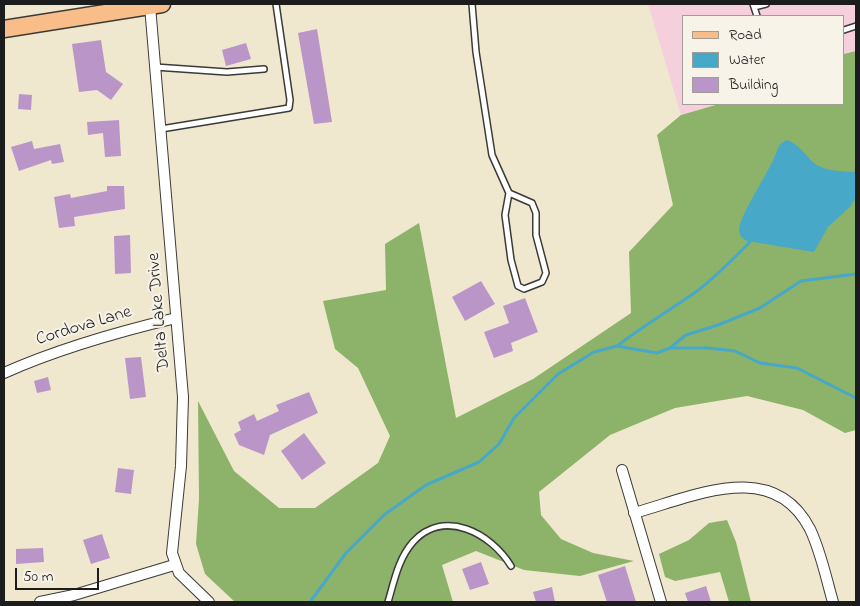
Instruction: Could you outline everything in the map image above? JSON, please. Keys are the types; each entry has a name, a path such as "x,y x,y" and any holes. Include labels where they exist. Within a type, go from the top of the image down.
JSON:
{"main road":[{"path":"90,15 113,4"},
{"path":"4,29 154,4"}],"street":[{"name":"Delta Lake Drive","path":"154,4 154,67 161,129 184,428 172,554 174,565"},
{"name":"Cordova Lane","path":"4,373 42,356 114,333 176,318"},
{"path":"622,470 661,602"},
{"path":"634,513 730,487 749,486 768,490 793,506 805,521 818,550 832,602"},
{"path":"40,602 83,593 174,565 179,573 209,602"}],"lane":[{"path":"161,129 289,108 290,100 276,4"},
{"path":"472,4 476,52 492,155 509,193 505,216 511,260 518,286 524,289 542,282 546,274 536,235 536,213 532,204 509,193"},
{"path":"753,6 766,4"},
{"path":"154,67 227,72 264,68"},
{"path":"388,602 401,560 413,542 434,528 453,524 470,530 503,552 511,566"}],"shaded area":[{"path":"648,4 856,4 856,51 845,54 845,15 682,15 682,105 716,105 681,115"}],"green space":[{"path":"856,51 856,430 845,433 803,410 747,396 675,408 610,435 539,492 541,515 561,539 593,553 634,561 580,576 524,570 476,551 442,565 453,602 235,602 205,574 196,544 199,499 198,401 234,471 279,508 315,508 378,463 390,436 358,368 335,349 323,301 386,290 385,244 419,223 456,418 533,379 631,313 629,252 673,205 657,135 681,115 716,105 845,105 845,54"},
{"path":"727,520 736,542 751,602 729,602 720,572 675,581 665,577 659,554 689,540 709,523"}],"water":[{"path":"787,140 798,147 818,166 856,172 856,197 851,206 828,227 814,252 747,241 742,237 739,229 749,204 779,147"}],"building":[{"path":"317,29 332,122 314,124 298,33"},
{"path":"101,40 106,72 123,84 111,100 97,90 79,92 72,44"},
{"path":"246,43 251,59 226,66 222,50"},
{"path":"19,94 32,95 31,110 18,109"},
{"path":"119,120 121,156 105,157 103,133 88,135 87,122"},
{"path":"32,141 34,149 60,144 64,162 52,164 51,160 19,171 11,147"},
{"path":"107,186 124,186 125,209 74,217 75,226 59,228 54,197 70,194 71,198 107,191"},
{"path":"130,235 131,273 115,274 114,236"},
{"path":"481,281 495,304 465,321 452,297"},
{"path":"525,298 538,332 511,343 513,351 494,358 484,332 509,323 503,306"},
{"path":"141,357 146,397 130,399 125,358"},
{"path":"48,377 51,390 37,393 34,381"},
{"path":"309,392 318,413 270,435 264,455 239,445 234,434 241,430 238,422 254,414 257,421 279,411 276,405"},
{"path":"304,433 326,463 302,480 281,451"},
{"path":"118,468 134,470 131,494 115,492"},
{"path":"102,534 110,558 91,564 83,540"},
{"path":"43,548 44,562 16,564 16,549"},
{"path":"481,562 489,584 470,590 462,569"},
{"path":"625,566 636,602 607,602 598,575"},
{"path":"706,586 711,602 688,602 685,593"},
{"path":"552,587 555,602 536,602 533,592"}],"waterway":[{"path":"617,346 701,288 750,242"},
{"path":"670,348 686,335 718,325 760,308 801,281 856,274"},
{"path":"310,602 346,553 384,515 426,485 479,462 499,444 514,418 558,374 594,352 617,346 657,353 670,348 708,348 735,351 760,363 797,368 856,398"}]}
